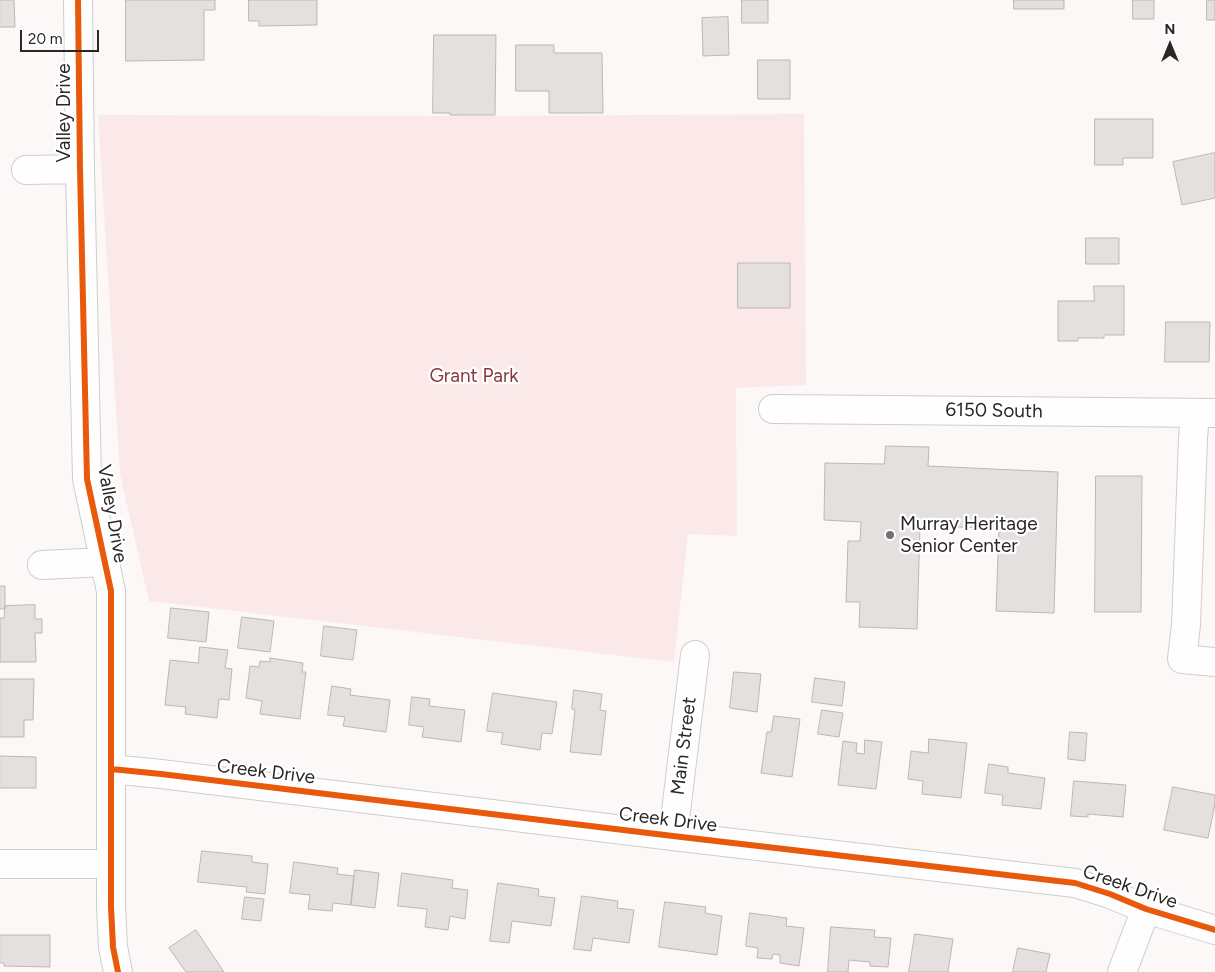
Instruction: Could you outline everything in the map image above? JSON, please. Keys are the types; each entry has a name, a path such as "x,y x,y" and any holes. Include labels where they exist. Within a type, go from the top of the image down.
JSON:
{"street":[{"name":"Valley Drive","path":"78,0 87,479 111,591 110,907 113,947 118,972"},
{"path":"26,170 80,169"},
{"name":"6150 South","path":"773,409 1205,413"},
{"path":"1205,413 1193,439 1186,625 1182,659 1215,662"},
{"path":"42,565 105,562"},
{"name":"Main Street","path":"673,836 695,655"},
{"name":"Creek Drive","path":"111,769 1075,883 1215,930"},
{"path":"0,864 111,864"},
{"path":"1122,972 1146,908"}],"green space":[{"name":"Grant Park","path":"804,114 806,385 736,388 737,536 688,534 674,662 149,601 120,474 98,115 494,116"}],"building":[{"path":"0,0 14,0 15,27 0,27"},
{"path":"126,0 215,0 215,10 204,10 204,60 126,61"},
{"path":"249,0 317,0 317,25 259,26 259,21 249,21"},
{"path":"742,0 768,0 768,23 742,23"},
{"path":"1014,0 1064,0 1064,9 1014,9"},
{"path":"1133,0 1154,0 1154,19 1133,19"},
{"path":"1207,0 1215,0 1215,20 1207,20"},
{"path":"728,17 729,55 703,56 702,18"},
{"path":"434,35 496,35 495,115 433,113"},
{"path":"516,45 554,45 554,53 602,53 603,113 549,113 549,91 516,91"},
{"path":"758,60 790,60 790,99 758,99"},
{"path":"1095,119 1153,119 1153,158 1123,158 1123,165 1095,165"},
{"path":"1215,153 1215,198 1182,205 1173,162"},
{"path":"1086,238 1119,238 1119,264 1086,264"},
{"path":"738,263 790,263 790,308 738,308"},
{"path":"1094,286 1124,286 1124,335 1104,335 1104,338 1078,338 1078,341 1058,341 1058,301 1094,301"},
{"path":"1166,322 1210,322 1209,362 1165,362"},
{"name":"Murray Heritage Senior Center","path":"886,446 929,447 928,466 1058,472 1054,613 996,611 999,528 920,526 917,629 859,627 860,602 846,602 848,541 860,541 861,522 824,520 825,463 884,464"},
{"path":"1096,476 1142,476 1141,612 1095,612"},
{"path":"0,586 5,586 5,609 0,609"},
{"path":"35,605 35,619 42,619 42,633 35,633 36,662 0,662 0,618 4,618 5,606"},
{"path":"171,608 209,612 206,642 168,638"},
{"path":"242,617 274,621 270,652 238,648"},
{"path":"324,626 357,630 353,660 321,656"},
{"path":"200,647 228,650 225,668 232,669 229,700 219,699 217,718 185,714 186,707 165,705 170,660 198,663"},
{"path":"270,658 303,663 302,672 306,672 300,719 260,714 262,701 246,698 250,666 259,667 260,661 270,662"},
{"path":"734,672 761,674 757,712 730,708"},
{"path":"815,678 845,682 842,706 812,702"},
{"path":"0,679 34,679 33,720 24,720 24,737 0,737"},
{"path":"332,686 351,689 350,695 390,700 386,732 343,726 345,717 328,715"},
{"path":"574,690 602,694 600,710 606,711 601,755 570,752 575,710 572,709"},
{"path":"493,693 557,702 552,734 542,733 540,750 501,744 503,733 487,731"},
{"path":"412,697 430,699 429,706 465,710 461,742 422,737 424,727 409,725"},
{"path":"822,710 843,713 839,737 818,734"},
{"path":"774,716 800,719 792,777 761,773 767,732 771,732"},
{"path":"1070,732 1087,733 1085,761 1068,759"},
{"path":"929,739 967,743 961,798 922,794 923,781 908,779 911,751 928,753"},
{"path":"865,740 882,742 876,789 838,785 843,741 857,743 856,753 864,754"},
{"path":"0,756 36,757 36,788 0,788"},
{"path":"989,764 1008,767 1008,773 1045,778 1041,809 1002,805 1003,795 985,793"},
{"path":"1074,781 1126,785 1123,817 1088,814 1088,817 1071,816"},
{"path":"1173,787 1215,795 1208,838 1164,830"},
{"path":"202,851 252,856 252,862 268,864 265,894 246,892 247,887 198,882"},
{"path":"294,862 338,868 337,874 354,876 351,905 333,903 332,911 308,909 310,895 290,893"},
{"path":"355,870 379,873 375,908 351,905"},
{"path":"402,873 453,880 452,888 468,890 465,919 450,916 448,930 425,927 427,909 398,906"},
{"path":"498,883 539,889 538,896 555,898 551,926 512,921 509,943 490,941"},
{"path":"582,896 618,901 617,908 634,910 629,943 593,938 591,951 574,949"},
{"path":"245,897 264,899 261,921 242,919"},
{"path":"665,902 706,907 705,913 722,916 717,955 659,947"},
{"path":"750,913 787,918 786,926 804,928 799,966 780,963 780,955 773,954 772,959 757,958 758,948 746,946"},
{"path":"831,927 875,930 874,937 891,938 888,967 870,966 870,962 849,960 848,972 828,972"},
{"path":"196,930 224,972 186,972 169,948"},
{"path":"915,934 953,939 948,972 909,972"},
{"path":"0,935 50,935 50,967 4,966 4,963 0,963"},
{"path":"1018,948 1050,954 1046,972 1013,972"}],"cycle path":[{"path":"78,0 87,479 111,591 111,907 113,947 118,972"},
{"path":"111,769 1075,883 1110,894 1146,909 1215,930"}],"place":[{"name":"Murray Heritage Senior Center","path":"890,535"}]}
